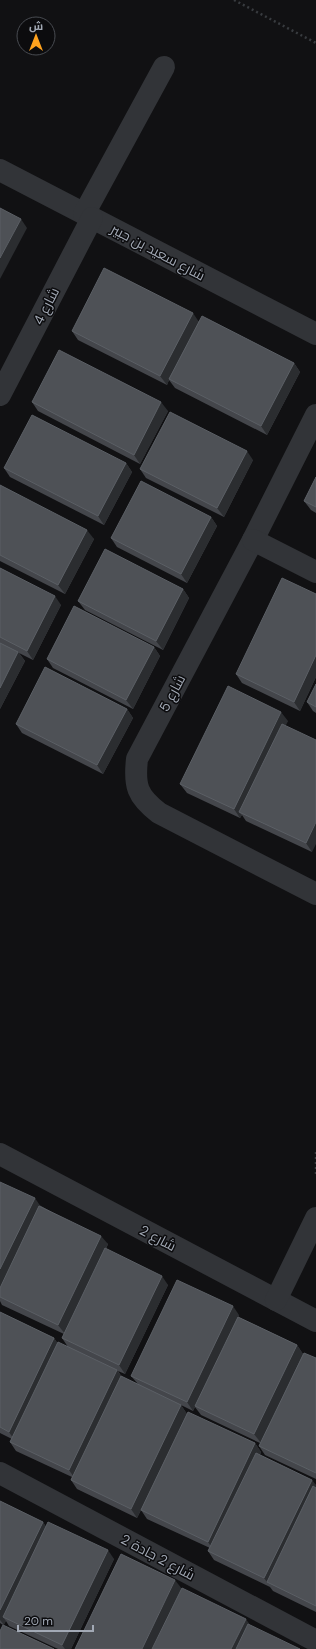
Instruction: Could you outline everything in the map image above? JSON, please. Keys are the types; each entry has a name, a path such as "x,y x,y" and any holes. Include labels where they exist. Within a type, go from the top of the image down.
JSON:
{"street":[{"name":"شارع 4","path":"0,395 88,216 164,67"},
{"name":"شارع سعيد بن جبير","path":"0,170 316,334"},
{"name":"شارع 5","path":"316,415 253,540 137,758 135,776 139,792 145,802 159,813 316,894"},
{"path":"253,540 316,572"},
{"name":"شارع 2","path":"0,1154 316,1321"},
{"path":"276,1300 316,1218"},
{"name":"شارع 2 جادة 2","path":"0,1473 316,1642"}],"path":[{"path":"234,0 316,43"},
{"path":"316,1152 316,1176"}],"building":[{"path":"0,208 21,219 0,258"},
{"path":"104,268 193,313 160,376 72,331"},
{"path":"202,316 294,363 261,426 169,379"},
{"path":"59,350 161,402 134,455 32,402"},
{"path":"170,412 247,451 217,508 140,469"},
{"path":"32,415 126,463 98,516 4,468"},
{"path":"316,477 316,507 304,501"},
{"path":"141,481 211,517 181,574 111,538"},
{"path":"0,485 87,530 58,585 0,555"},
{"path":"105,549 183,589 156,641 78,601"},
{"path":"0,568 55,596 27,651 0,637"},
{"path":"282,578 316,594 316,655 294,702 236,674"},
{"path":"74,606 154,647 126,700 47,659"},
{"path":"0,643 18,652 0,688"},
{"path":"45,667 127,709 97,765 16,724"},
{"path":"316,684 316,707 307,702"},
{"path":"228,686 281,712 234,809 180,784"},
{"path":"282,724 316,740 316,822 306,843 239,812"},
{"path":"0,1182 35,1198 0,1269"},
{"path":"39,1206 101,1236 58,1325 0,1297 0,1288"},
{"path":"105,1248 162,1276 119,1365 62,1338"},
{"path":"177,1280 233,1306 187,1402 131,1376"},
{"path":"0,1312 54,1338 9,1432 0,1427"},
{"path":"238,1317 297,1345 254,1434 195,1406"},
{"path":"58,1342 117,1370 69,1470 10,1442"},
{"path":"304,1353 316,1358 316,1473 259,1446"},
{"path":"121,1376 181,1405 131,1509 71,1480"},
{"path":"188,1412 255,1443 208,1542 141,1510"},
{"path":"256,1453 312,1480 264,1578 208,1551"},
{"path":"313,1486 316,1488 316,1606 267,1582"},
{"path":"0,1501 43,1522 0,1610"},
{"path":"48,1522 108,1550 62,1645 3,1617"},
{"path":"121,1554 175,1580 142,1649 75,1649"},
{"path":"182,1588 246,1619 231,1649 152,1649"},
{"path":"248,1624 300,1649 236,1649"},
{"path":"3,1625 54,1649 0,1649 0,1631"}]}
